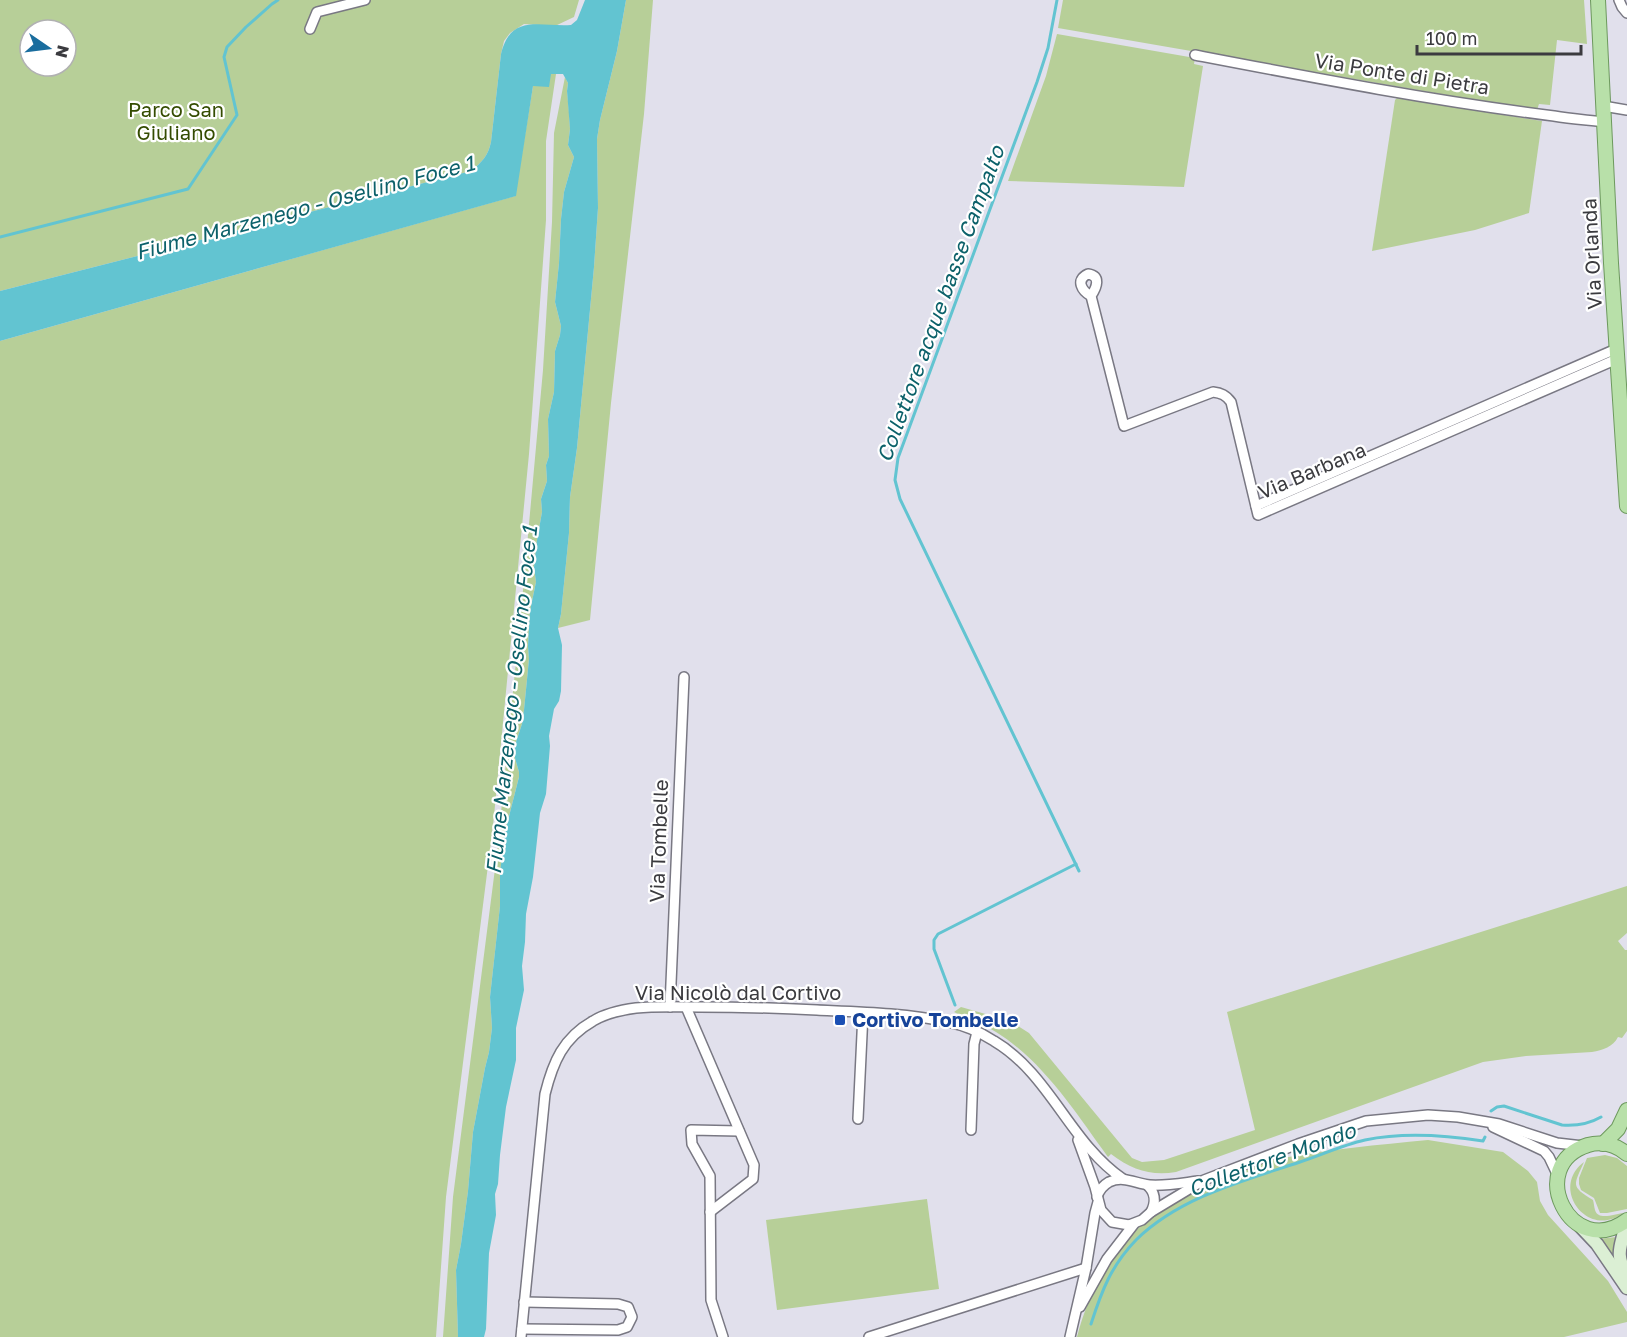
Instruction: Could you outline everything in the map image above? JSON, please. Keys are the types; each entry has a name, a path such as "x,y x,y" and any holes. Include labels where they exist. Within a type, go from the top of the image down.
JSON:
{"main road":[{"name":"Via Orlanda","path":"1598,0 1627,506"},
{"path":"1603,1144 1618,1129 1627,1110"},
{"path":"1627,1154 1617,1147 1603,1144 1585,1146 1571,1155 1561,1168 1557,1192 1562,1208 1597,1244 1627,1288"},
{"path":"1579,1225 1603,1230 1619,1226 1627,1220"},
{"path":"1627,1220 1619,1253 1627,1276"}],"street":[{"path":"310,29 317,12 365,0"},
{"path":"1619,0 1627,13"},
{"name":"Via Ponte di Pietra","path":"1196,56 1452,101 1604,122"},
{"path":"1603,106 1627,110"},
{"name":"Via Barbana","path":"1091,296 1125,426 1213,392 1227,396 1231,402 1256,506 1617,354"},
{"name":"Via Tombelle","path":"670,1007 684,677"},
{"name":"Via Nicolò dal Cortivo","path":"521,1333 545,1094 551,1069 562,1048 576,1032 594,1020 614,1012 636,1008 670,1007 785,1008 935,1019 952,1023 997,1042 1021,1062 1042,1084 1070,1125 1093,1153 1111,1171 1123,1179"},
{"path":"686,1007 754,1165 753,1179 710,1212"},
{"path":"858,1119 863,1013"},
{"path":"971,1130 974,1044 977,1032"},
{"path":"1098,1200 1105,1216 1112,1222 1125,1225 1134,1224 1204,1180 1366,1121 1428,1115 1458,1117 1514,1129 1557,1143 1585,1146"},
{"path":"1483,1122 1544,1152 1558,1176"},
{"name":"Via Nicolò dal Cortivo","path":"1070,1125 1080,1144 1098,1200"},
{"path":"723,1337 711,1300 710,1176 692,1144 691,1130 739,1131"},
{"path":"1070,1337 1086,1268 1099,1191 1112,1181 1123,1179 1147,1185 1180,1184 1204,1180"},
{"path":"1147,1185 1152,1190 1155,1199 1151,1212"},
{"path":"1075,1315 1107,1259 1134,1224"},
{"path":"869,1337 1086,1268"},
{"path":"521,1333 618,1330 627,1327 632,1317 628,1307 618,1304 524,1302"}],"green space":[{"name":"Parco San Giuliano","path":"0,0 579,0 574,17 555,26 524,24 510,33 504,41 491,142 484,158 471,171 0,291"},
{"path":"626,0 653,0 644,114 611,403 590,620 558,628 594,267 598,208 597,139"},
{"path":"1063,0 1584,0 1587,44 1557,40 1550,105 1539,104 1537,110 1058,28"},
{"path":"1057,34 1195,58 1194,64 1203,66 1184,187 1008,181 1046,76"},
{"path":"550,74 556,74 546,141 546,220 529,454 493,826 446,1197 436,1337 0,1337 0,341 515,196 533,86"},
{"path":"565,77 568,83 570,129 568,145 574,157 564,192 561,219 555,302 561,326 555,351 554,392 548,419 547,481 541,499 542,512 534,567 536,582 530,611 529,659 524,710 514,748 519,777 504,836 500,874 500,906 490,997 492,1028 473,1132 468,1191 456,1270 458,1337 443,1337 453,1197 497,853 522,601 543,370 552,222 554,133"},
{"path":"1397,98 1542,121 1529,213 1475,230 1372,251"},
{"path":"1627,886 1627,933 1618,941 1627,950 1627,1031 1622,1038 1618,1037 1610,1046 1592,1052 1526,1056 1483,1062 1176,1172 1150,1172 1134,1168 1111,1154 1108,1157 1058,1089 1029,1058 996,1032 954,1012 961,1007 1010,1021 1029,1033 1132,1158 1142,1162 1164,1160 1255,1130 1227,1012"},
{"path":"1428,1140 1503,1152 1528,1171 1537,1182 1540,1201 1548,1215 1608,1281 1627,1312 1627,1322 1564,1337 1077,1337 1091,1297 1111,1260 1138,1228 1173,1203 1272,1160 1334,1150"},
{"path":"1605,1155 1617,1158 1627,1166 1627,1209 1600,1213 1594,1198 1581,1190 1579,1178 1587,1158"},
{"path":"1584,1162 1576,1180 1577,1188 1593,1200 1595,1209 1600,1215 1623,1213 1610,1220 1597,1220 1586,1216 1577,1207 1570,1185 1574,1173"},
{"path":"927,1199 939,1289 777,1310 766,1220"},
{"path":"1616,1237 1614,1260 1599,1239"}],"water":[{"path":"585,0 626,0 597,139 598,208 594,267 558,628 562,645 561,691 554,709 549,736 546,794 540,813 533,877 526,914 522,966 524,990 516,1028 516,1060 506,1107 495,1194 496,1215 489,1253 486,1329 484,1337 458,1337 456,1270 468,1191 473,1132 492,1028 490,997 500,906 500,874 504,836 519,777 514,748 524,710 529,659 530,611 536,582 534,567 542,512 541,499 547,481 548,419 554,392 555,351 561,326 555,302 561,219 564,192 574,157 568,145 570,129 568,83 563,74 551,74 549,87 533,86 516,196 0,341 0,291 471,171 484,158 490,147 501,54 512,32 528,25 571,25 577,20"}],"waterway":[{"path":"0,237 188,189 237,115 224,57 227,47 246,27 278,0"},
{"name":"Collettore acque basse Campalto","path":"1057,0 1048,48 1037,82 898,458 895,480 900,499 1079,871"},
{"path":"955,1005 934,949 934,940 938,934 1076,864"},
{"name":"Collettore Mondo","path":"1491,1111 1504,1106 1562,1125 1582,1124 1601,1117"},
{"name":"Collettore Mondo","path":"1091,1324 1108,1279 1127,1250 1153,1225 1192,1201 1365,1140 1424,1135 1483,1141 1485,1137"}],"place":[{"name":"Cortivo Tombelle","path":"840,1020"}],"water label":[{"name":"Fiume Marzenego - Osellino Foce 1","path":"305,208"},
{"name":"Fiume Marzenego - Osellino Foce 1","path":"512,700"}]}
